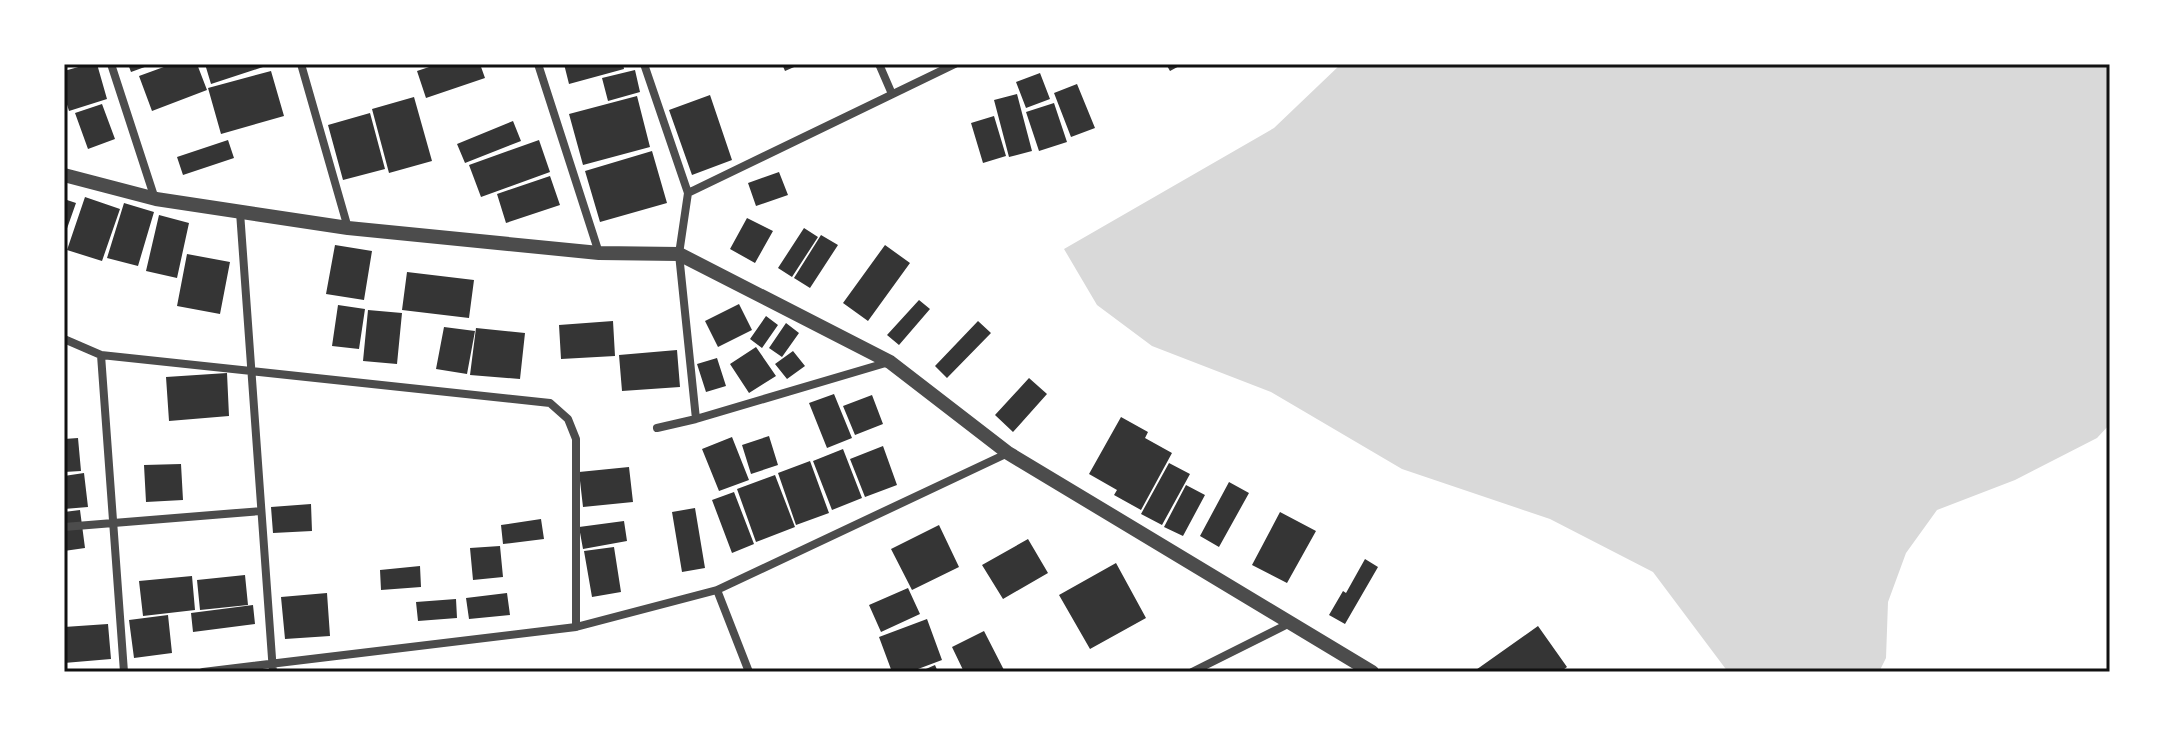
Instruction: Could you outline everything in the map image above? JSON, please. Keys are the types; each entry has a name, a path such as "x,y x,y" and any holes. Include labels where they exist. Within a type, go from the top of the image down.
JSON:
{"street":[{"path":"111,64 156,199"},
{"path":"301,64 348,228"},
{"path":"538,64 599,253"},
{"path":"644,64 688,193 679,254 696,419"},
{"path":"879,64 892,94"},
{"path":"688,193 955,64"},
{"path":"64,175 156,199 348,228 599,253 679,254 890,362 1008,453 1372,672"},
{"path":"240,212 273,669"},
{"path":"64,339 101,355 550,403 568,419 576,439 576,627"},
{"path":"101,355 124,672"},
{"path":"657,428 890,362"},
{"path":"203,672 273,669 576,627 717,590 1008,453"},
{"path":"64,527 261,511"},
{"path":"717,590 749,672"},
{"path":"1192,672 1293,622"}],"shaded area":[{"path":"1341,64 2110,64 2110,424 2097,438 2015,480 1937,510 1906,553 1888,602 1886,658 1879,672 1728,672 1653,572 1550,519 1402,469 1271,392 1152,346 1097,305 1064,249 1274,128"}],"building":[{"path":"97,64 107,99 69,111 64,95 64,71"},
{"path":"128,64 153,64 131,72"},
{"path":"172,64 197,64 207,90 152,111 139,76"},
{"path":"205,64 269,64 269,65 211,84"},
{"path":"438,64 480,64 485,78 426,98 417,71"},
{"path":"564,64 623,64 624,69 569,84"},
{"path":"782,64 801,64 785,71"},
{"path":"1166,64 1183,64 1170,71"},
{"path":"635,70 640,92 608,101 602,78"},
{"path":"271,71 284,116 221,134 208,88"},
{"path":"1040,73 1050,99 1026,108 1016,82"},
{"path":"1077,84 1095,128 1071,137 1054,93"},
{"path":"1017,94 1032,151 1009,157 994,100"},
{"path":"710,95 732,160 692,175 669,110"},
{"path":"637,96 650,147 583,165 569,114"},
{"path":"414,97 432,161 389,173 372,109"},
{"path":"1054,103 1067,142 1039,151 1026,112"},
{"path":"102,104 115,139 88,149 75,113"},
{"path":"370,113 385,169 343,180 328,125"},
{"path":"994,116 1006,156 983,163 971,123"},
{"path":"513,121 521,141 465,163 457,144"},
{"path":"228,140 234,158 183,175 177,157"},
{"path":"539,140 550,172 481,197 469,165"},
{"path":"652,151 667,203 600,222 585,171"},
{"path":"779,172 788,195 756,206 748,183"},
{"path":"550,176 560,205 506,223 497,194"},
{"path":"85,197 120,209 102,261 67,250"},
{"path":"64,199 76,203 64,237"},
{"path":"124,203 154,212 138,266 107,258"},
{"path":"159,215 189,223 177,278 146,271"},
{"path":"747,218 773,231 755,263 730,249"},
{"path":"804,228 818,237 792,277 778,268"},
{"path":"821,235 838,245 810,288 794,278"},
{"path":"335,245 372,251 364,300 326,294"},
{"path":"885,245 910,263 868,321 843,303"},
{"path":"187,254 230,262 220,314 177,306"},
{"path":"407,272 474,280 469,318 402,310"},
{"path":"919,300 930,309 899,345 887,335"},
{"path":"739,304 752,330 718,347 705,321"},
{"path":"338,305 365,309 359,349 332,346"},
{"path":"368,310 402,313 397,364 363,361"},
{"path":"766,316 778,325 762,348 750,339"},
{"path":"613,321 615,356 561,359 559,325"},
{"path":"978,321 991,333 947,378 935,366"},
{"path":"786,323 799,333 782,357 769,348"},
{"path":"444,327 475,331 467,374 436,369"},
{"path":"476,328 525,333 520,379 470,375"},
{"path":"756,347 776,376 749,393 730,364"},
{"path":"677,350 680,387 622,391 619,355"},
{"path":"793,351 805,366 787,379 775,364"},
{"path":"717,358 726,386 706,392 697,364"},
{"path":"227,373 229,416 169,421 166,377"},
{"path":"1029,378 1047,394 1013,432 995,415"},
{"path":"834,394 852,438 827,448 809,403"},
{"path":"872,395 883,424 855,435 843,406"},
{"path":"1121,417 1148,432 1145,438 1172,453 1141,510 1114,495 1117,490 1089,474"},
{"path":"769,436 778,465 751,474 742,445"},
{"path":"732,437 749,480 719,491 702,449"},
{"path":"78,438 81,471 64,472 64,439"},
{"path":"883,446 897,485 865,497 850,459"},
{"path":"843,449 862,498 832,510 813,461"},
{"path":"810,461 829,513 796,525 778,473"},
{"path":"1169,463 1190,474 1162,525 1141,514"},
{"path":"181,464 183,500 146,502 144,465"},
{"path":"629,467 633,502 583,507 579,472"},
{"path":"84,473 88,507 64,509 64,476"},
{"path":"775,475 795,527 756,542 737,489"},
{"path":"1229,482 1249,493 1219,547 1200,536"},
{"path":"1186,485 1205,495 1183,536 1164,527"},
{"path":"734,492 754,544 732,553 712,500"},
{"path":"311,504 312,531 273,533 271,507"},
{"path":"695,508 705,568 682,572 672,512"},
{"path":"80,510 85,548 64,551 64,512"},
{"path":"1280,512 1316,531 1287,583 1252,565"},
{"path":"541,519 544,539 503,544 501,525"},
{"path":"624,521 627,541 583,549 579,527"},
{"path":"939,525 959,567 912,590 891,549"},
{"path":"1028,539 1048,573 1003,599 982,565"},
{"path":"500,546 503,577 473,580 470,548"},
{"path":"614,547 621,592 592,597 584,551"},
{"path":"1365,559 1378,567 1345,624 1329,615 1343,591 1346,593"},
{"path":"1116,563 1146,618 1090,649 1059,595"},
{"path":"420,566 421,587 381,590 380,570"},
{"path":"245,575 248,605 200,610 197,580"},
{"path":"192,576 195,610 143,616 139,581"},
{"path":"908,588 920,614 881,632 869,605"},
{"path":"327,593 330,636 285,639 281,597"},
{"path":"507,593 510,615 469,619 466,598"},
{"path":"456,599 457,618 418,621 416,602"},
{"path":"253,605 255,624 193,632 191,613"},
{"path":"168,615 172,653 134,658 129,620"},
{"path":"927,619 942,660 910,672 892,672 879,637"},
{"path":"108,624 111,659 64,663 64,627"},
{"path":"1538,626 1567,667 1560,672 1473,672"},
{"path":"984,631 1005,672 964,672 952,647"},
{"path":"935,665 938,672 919,672"}]}
